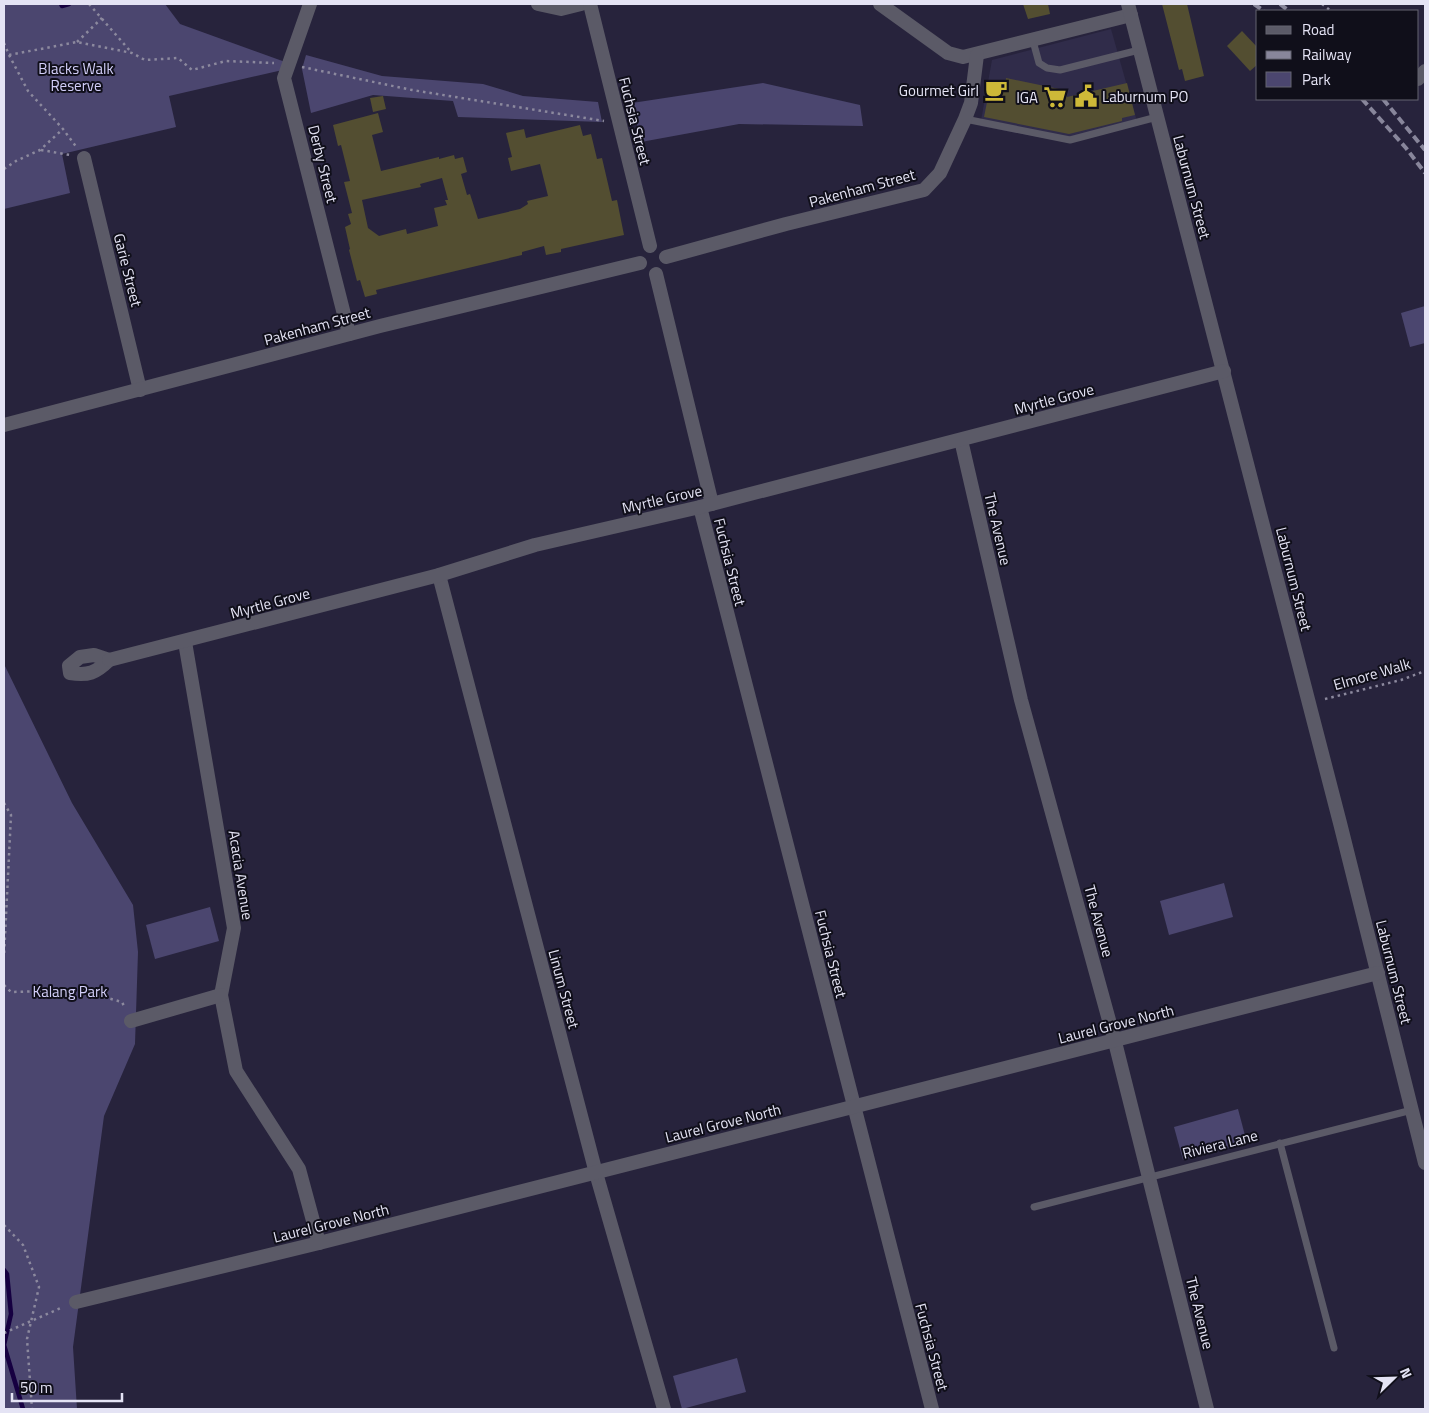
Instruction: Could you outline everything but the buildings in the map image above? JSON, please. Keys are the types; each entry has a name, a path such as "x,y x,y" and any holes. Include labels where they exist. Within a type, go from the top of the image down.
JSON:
{"street":[{"name":"Derby Street","path":"310,4 284,78 349,334"},
{"path":"538,4 562,9 581,4"},
{"name":"Fuchsia Street","path":"590,4 650,246"},
{"path":"880,4 948,53 964,57 1032,41 1129,9"},
{"name":"Laburnum Street","path":"1129,9 1224,371 1425,1163"},
{"name":"Pakenham Street","path":"666,256 924,190 940,173 965,119 971,103 977,55"},
{"name":"Garie Street","path":"84,158 140,390"},
{"path":"650,246 662,250 666,256 665,267 656,274 648,273 640,263 640,254 650,246"},
{"name":"Pakenham Street","path":"4,425 349,334 640,263"},
{"name":"Fuchsia Street","path":"656,274 706,506 853,1106 932,1409"},
{"name":"Myrtle Grove","path":"109,660 185,642 439,575 535,545 706,506 1224,371"},
{"name":"The Avenue","path":"962,440 1021,700 1115,1042 1207,1409"},
{"name":"Linum Street","path":"439,575 596,1173 664,1409"},
{"name":"Acacia Avenue","path":"185,642 234,928 221,995 236,1071 299,1169 319,1243"},
{"name":"Laurel Grove North","path":"76,1302 319,1243 853,1106 1115,1042 1378,973"},
{"path":"131,1021 221,995"}],"lane":[{"path":"1032,41 1038,63 1048,68 1060,70 1139,50"},
{"path":"965,119 1070,140 1157,117"},
{"name":"Riviera Lane","path":"1034,1207 1412,1110"},
{"path":"1280,1143 1334,1348"}],"path":[{"path":"89,4 132,52 145,60 178,58 192,70 226,61 290,65 412,90 596,121 618,121"},
{"path":"77,42 102,18"},
{"path":"9,55 77,42 132,52"},
{"path":"4,43 28,91 63,129 84,158"},
{"path":"4,169 16,160 40,150 63,129"},
{"path":"40,150 84,158"},
{"name":"Elmore Walk","path":"1325,698 1401,680 1425,671"},
{"path":"4,803 11,815 4,957"},
{"path":"4,985 11,992 79,990 122,1002 131,1021"},
{"path":"4,1225 23,1246 39,1286 27,1339 32,1409"},
{"path":"4,1334 76,1302"}],"shaded area":[{"path":"1111,29 1138,125 1070,143 980,126 992,60"}],"green space":[{"name":"Blacks Walk Reserve","path":"4,4 165,4 180,24 288,63 287,69 169,96 176,127 62,154 70,193 4,209"},
{"path":"306,55 382,76 483,84 523,96 598,102 602,122 458,117 453,101 373,95 311,113 302,69"},
{"path":"763,83 860,105 863,126 739,124 641,142 632,103"},
{"path":"1425,306 1425,343 1410,347 1401,313"},
{"name":"Kalang Park","path":"4,664 72,803 133,905 138,952 135,1044 104,1116 73,1347 77,1409 4,1409"},
{"path":"1224,883 1233,917 1169,935 1160,901"},
{"path":"210,907 219,941 155,959 146,925"},
{"path":"1238,1109 1247,1143 1183,1160 1174,1127"},
{"path":"737,1358 746,1392 682,1409 673,1376"}],"waterway":[{"path":"61,4 62,6 69,4"},
{"path":"4,1270 7,1274 11,1314 4,1345 23,1409"}],"railway":[{"path":"1254,4 1263,10"},
{"path":"1280,4 1288,10"},
{"path":"1363,100 1406,148 1425,173"},
{"path":"1384,100 1425,150"}],"place":[{"name":"Gourmet Girl","path":"996,90"},
{"name":"Laburnum PO","path":"1086,96"},
{"name":"IGA","path":"1055,97"}]}
